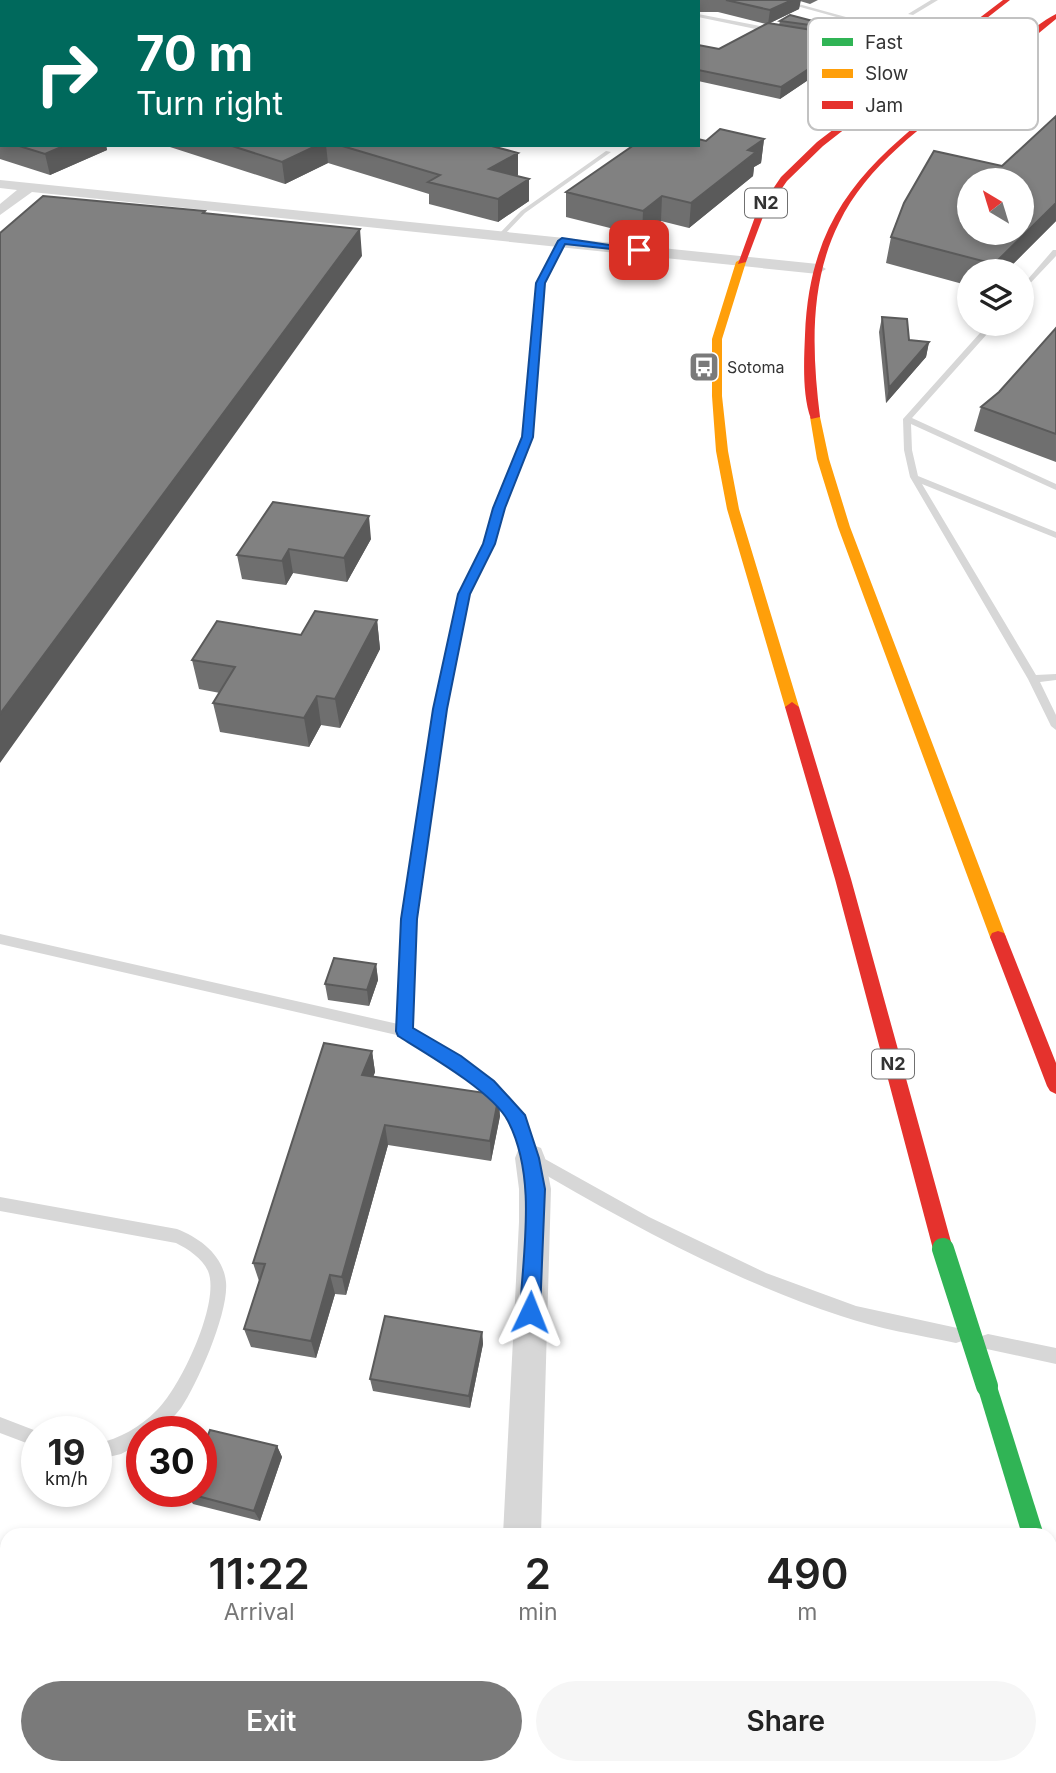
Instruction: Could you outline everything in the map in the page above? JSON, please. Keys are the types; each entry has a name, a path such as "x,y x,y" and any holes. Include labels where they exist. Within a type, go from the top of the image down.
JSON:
{"highway":[{"name":"N2","path":"983,18 1007,0"},
{"path":"1038,31 1056,16"},
{"name":"N2","path":"838,130 800,162 771,195 741,261 717,339 717,396 722,451 733,509 843,879 943,1249 1031,1528"},
{"path":"918,130 886,156 841,211 818,269 813,294 811,391 823,453 837,503 974,876 1056,1087"}],"street":[{"path":"0,184 818,269"},
{"path":"0,211 29,187"},
{"path":"523,1528 535,1222 535,1189 530,1158"}],"lane":[{"path":"778,0 851,18"},
{"path":"911,14 935,0"},
{"path":"700,15 785,33"},
{"path":"501,235 534,204 608,152"},
{"path":"404,1031 409,919 440,709 464,594 489,544 499,508 527,437 541,283 562,241"},
{"path":"1034,277 1056,252"},
{"path":"981,336 907,419 906,441 914,477 1033,679 1056,726"},
{"path":"907,419 1056,487"},
{"path":"914,477 1056,535"},
{"path":"1033,679 1056,677"},
{"path":"0,939 404,1031 455,1062 488,1087 516,1115 530,1158 611,1207 728,1264 841,1309 889,1322 1056,1356"},
{"path":"0,1204 177,1236 200,1247 212,1265 218,1281 217,1306 177,1400 163,1416"},
{"path":"0,1425 21,1432"}],"building":[{"path":"726,0 792,0 770,10"},
{"path":"790,15 808,20 808,25 780,21"},
{"path":"768,23 808,29 808,69 781,87 700,70 700,45 719,49"},
{"path":"1056,116 1056,203 1034,225 1034,168 957,168 957,245 1013,245 999,259 975,259 891,237 904,203 934,151 1002,166"},
{"path":"720,129 764,139 748,150 756,152 691,203 662,196 643,211 566,192 631,147 700,147 700,140 706,141"},
{"path":"22,147 61,147 45,154"},
{"path":"235,147 314,147 282,162"},
{"path":"346,147 496,147 518,153 489,169 529,179 498,199 428,182 440,175"},
{"path":"43,196 360,229 0,714 0,233"},
{"path":"882,317 907,319 909,340 929,342 889,388"},
{"path":"1056,328 1056,434 981,407 999,392"},
{"path":"273,502 369,516 344,558 289,549 282,561 237,555"},
{"path":"315,611 377,620 335,699 317,696 304,718 213,703 235,667 192,660 217,621 301,635"},
{"path":"334,958 376,964 367,990 325,984"},
{"path":"324,1043 372,1051 362,1075 499,1095 490,1141 385,1125 342,1277 330,1275 311,1341 244,1329 265,1264 253,1263"},
{"path":"385,1316 482,1332 469,1396 370,1379"},
{"path":"217,1432 277,1446 254,1511 217,1501"}],"traffic: fast":[{"path":"943,1249 987,1386"},
{"path":"987,1386 1031,1528"}],"traffic: slow":[{"path":"741,262 717,339 717,396 722,451 733,509 792,707"},
{"path":"815,417 823,459 844,527 998,937"}],"traffic: jam":[{"path":"984,18 1007,0"},
{"path":"1038,31 1056,16"},
{"path":"741,262 760,214 784,179 838,130"},
{"path":"815,417 810,368 810,318 824,246 834,223 859,184 914,130"},
{"path":"792,707 843,879 943,1249"},
{"path":"998,937 1056,1086"}],"place":[{"name":"Sotoma","path":"704,367"}],"route":[{"path":"530,1312 535,1222 535,1189 530,1158 516,1115 488,1087 455,1062 404,1031 409,919 440,709 464,594 489,544 499,508 527,437 541,283 562,241 639,250"}]}
